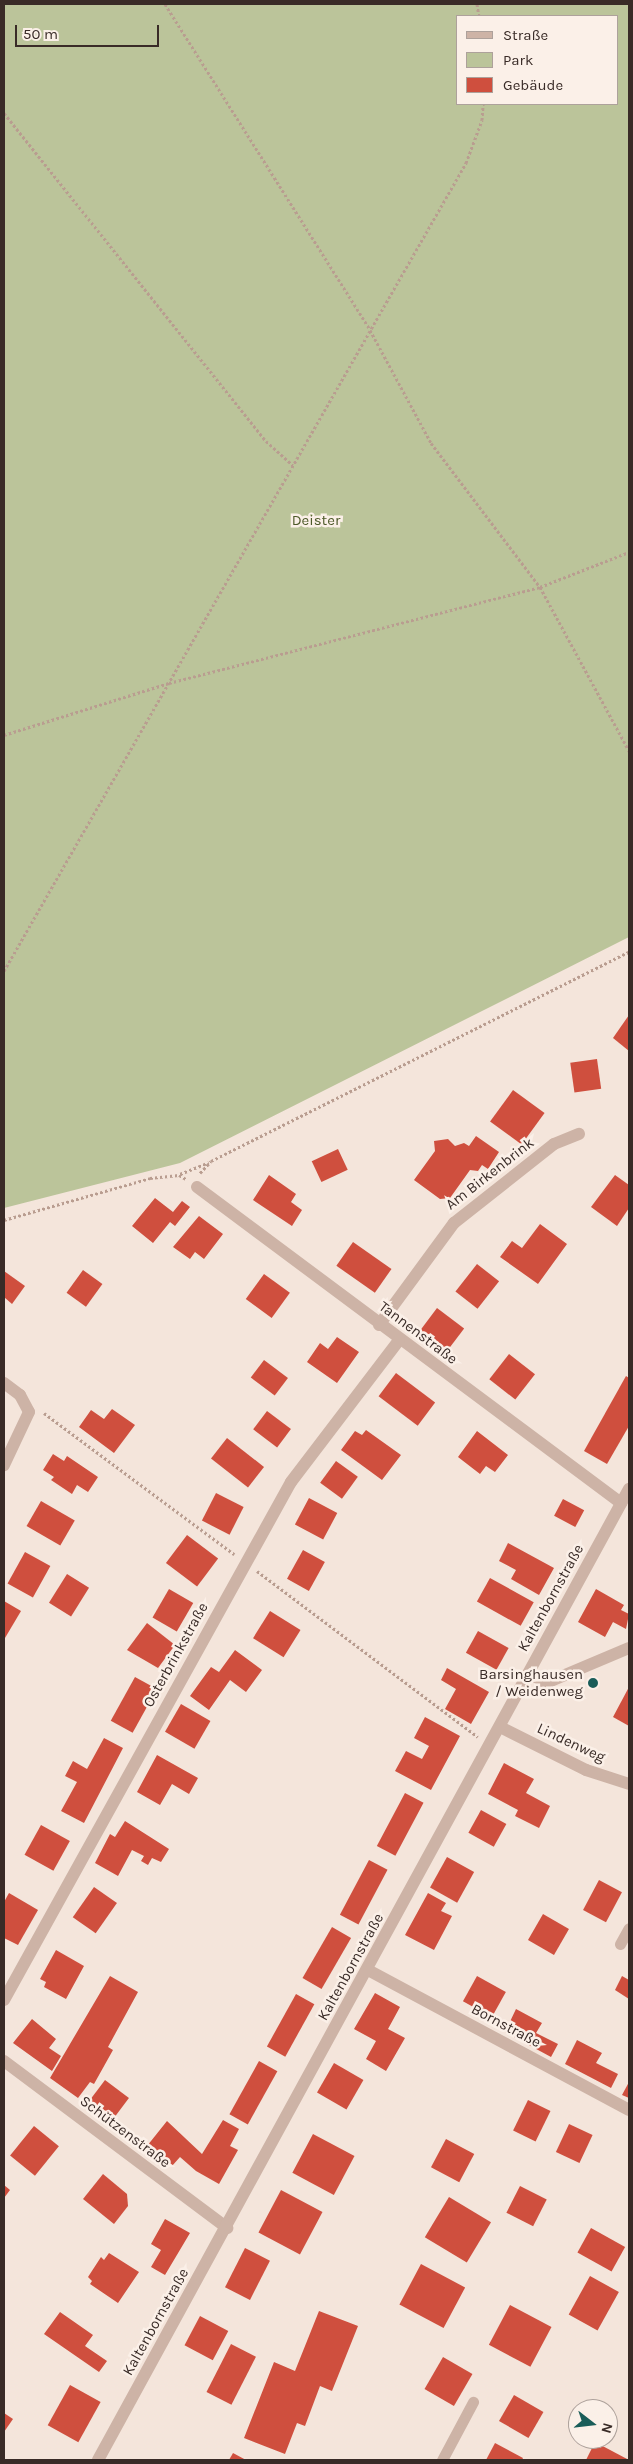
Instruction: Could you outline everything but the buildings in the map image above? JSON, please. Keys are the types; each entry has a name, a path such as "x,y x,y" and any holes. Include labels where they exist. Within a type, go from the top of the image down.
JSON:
{"street":[{"name":"Am Birkenbrink","path":"379,1325 454,1223 554,1144 579,1134"},
{"name":"Tannenstraße","path":"197,1187 398,1340 621,1503"},
{"name":"Osterbrinkstraße","path":"4,2000 291,1482 398,1340"},
{"path":"4,1383 20,1395 29,1412 4,1465"},
{"name":"Kaltenbornstraße","path":"98,2460 491,1746 629,1489"},
{"path":"529,1673 546,1683 629,1648"},
{"name":"Lindenweg","path":"500,1727 586,1770 629,1784"},
{"name":"Bornstraße","path":"368,1970 629,2110"},
{"name":"Schützenstraße","path":"4,2062 227,2228"}],"lane":[{"path":"620,1944 629,1928"},
{"path":"442,2460 473,2402"}],"path":[{"path":"165,4 370,330 431,443 540,588 629,751"},
{"path":"4,972 466,163 482,120 483,105"},
{"path":"4,114 266,441 293,465"},
{"path":"4,734 169,683 540,588 629,552"},
{"path":"4,1220 150,1178 179,1175 211,1161 629,952"},
{"path":"179,1175 197,1187 199,1173 211,1161"},
{"path":"29,1412 50,1417 491,1746"}],"green space":[{"name":"Deister","path":"4,4 629,4 629,937 180,1163 4,1208"}],"place":[{"name":"Barsinghausen / Weidenweg","path":"593,1683"}]}
